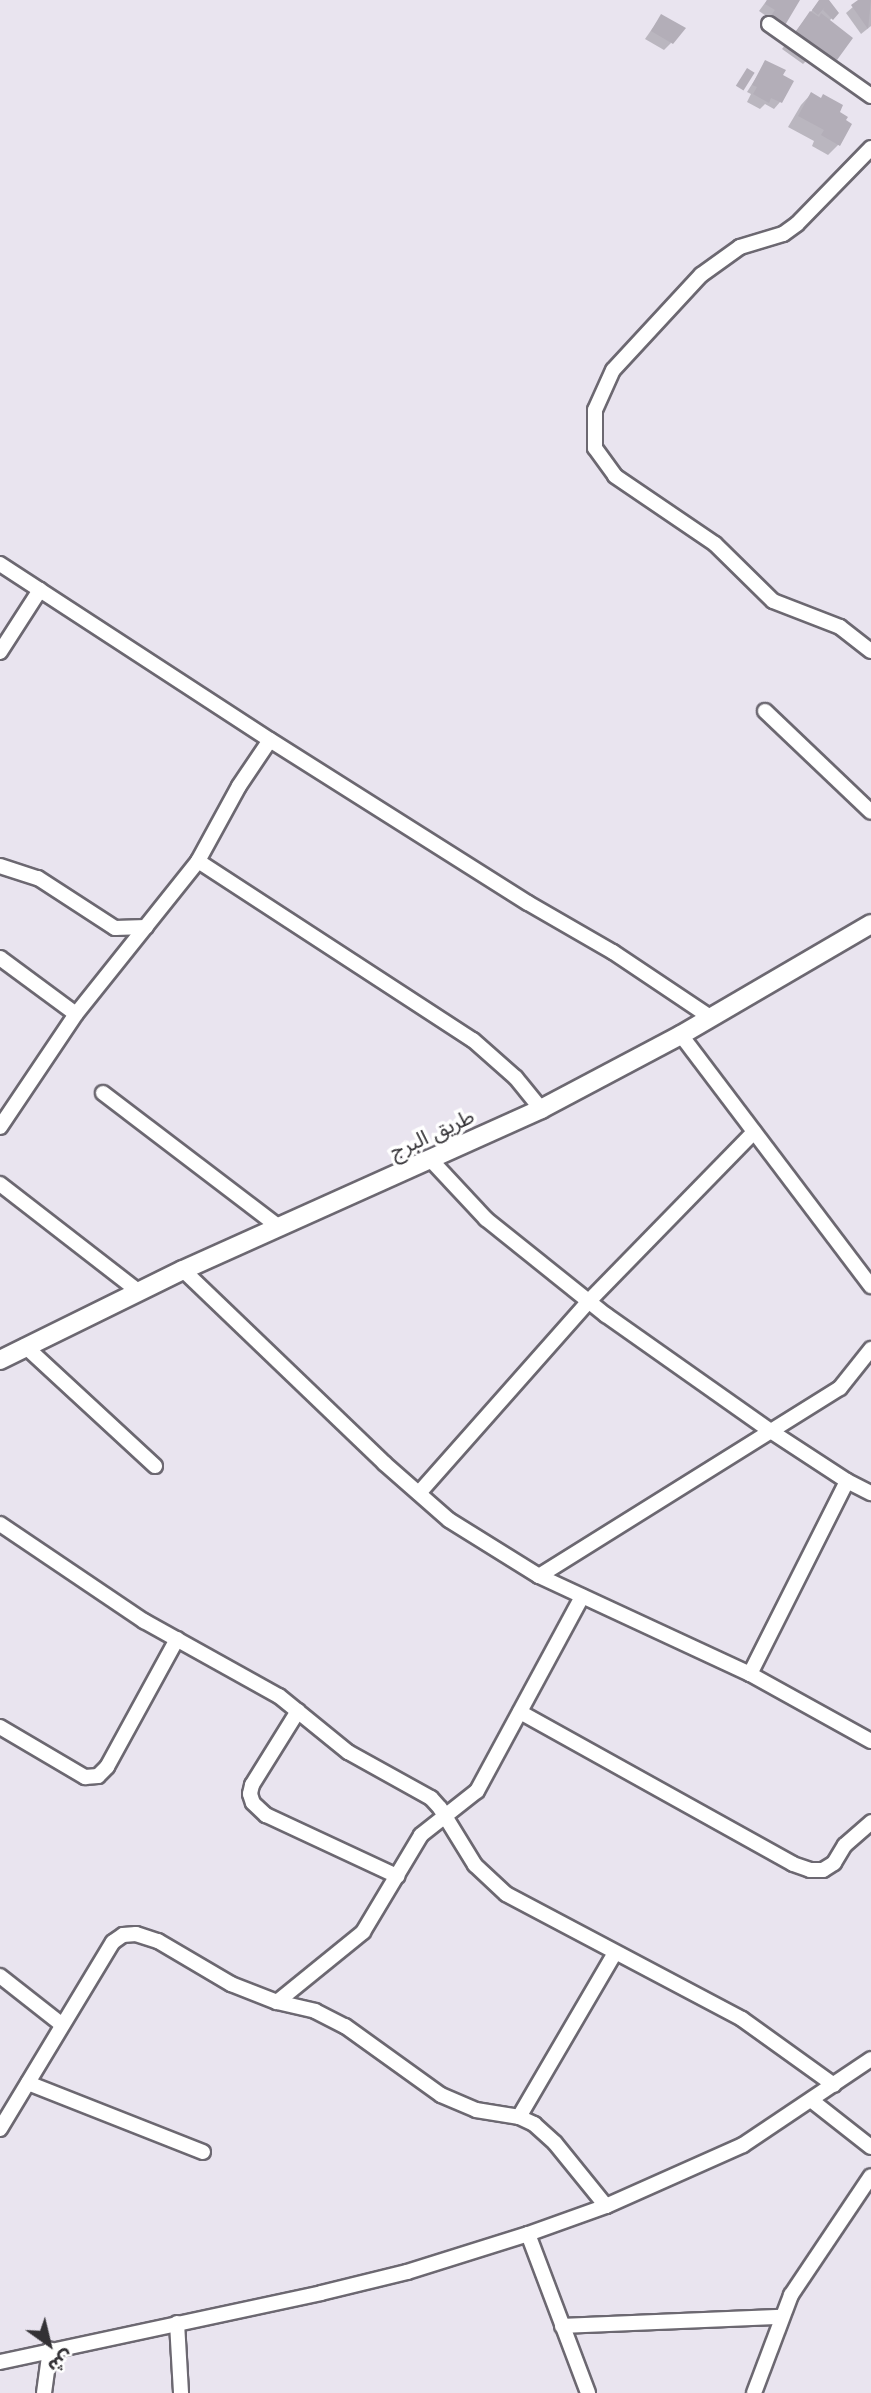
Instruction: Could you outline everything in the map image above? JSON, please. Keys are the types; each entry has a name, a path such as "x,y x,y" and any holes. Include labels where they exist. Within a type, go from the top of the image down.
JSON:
{"street":[{"path":"769,24 871,96"},
{"path":"871,148 797,224 783,234 740,247 701,275 613,370 595,410 595,448 615,476 715,544 773,601 840,627 871,651"},
{"path":"0,564 270,740 383,808 528,903 613,952 710,1017"},
{"path":"0,652 40,590"},
{"path":"765,711 871,812"},
{"path":"0,1127 76,1014 198,861 239,786 270,740"},
{"path":"198,861 474,1040 516,1078 541,1109"},
{"path":"0,866 38,878 115,928 146,927"},
{"name":"طريق البرج","path":"0,1360 183,1270 541,1109 681,1035 871,924"},
{"path":"0,958 76,1014"},
{"path":"681,1035 871,1286"},
{"path":"103,1093 279,1227"},
{"path":"419,1493 589,1301 754,1132"},
{"path":"430,1159 486,1219 589,1301 769,1430 847,1481 871,1493"},
{"path":"0,1184 138,1291"},
{"path":"183,1270 419,1493 459,1527 539,1576 750,1674 871,1741"},
{"path":"25,1346 155,1466"},
{"path":"539,1576 840,1388 871,1349"},
{"path":"750,1674 847,1481"},
{"path":"0,1524 89,1586 279,1696 348,1752 431,1798 445,1815 475,1865 506,1894 742,2019 834,2085"},
{"path":"277,2002 363,1932 421,1835 477,1791 582,1597"},
{"path":"0,1727 85,1777 98,1776 107,1767 177,1639"},
{"path":"298,1711 252,1785 250,1794 253,1803 266,1815 397,1876"},
{"path":"520,1712 793,1864 810,1870 823,1870 834,1863 845,1845 871,1822"},
{"path":"0,2129 113,1942 123,1935 136,1934 158,1941 231,1984 277,2002 315,2011 345,2026 441,2095 476,2110 519,2117 534,2124 555,2143 606,2206"},
{"path":"519,2117 615,1953"},
{"path":"0,1976 61,2024"},
{"path":"0,2362 382,2278 528,2234 606,2206 743,2145 871,2059"},
{"path":"28,2083 203,2151"},
{"path":"811,2100 871,2147"},
{"path":"754,2393 780,2317 804,2272 871,2176"},
{"path":"528,2234 587,2393"},
{"path":"562,2326 780,2317"},
{"path":"177,2323 181,2393"},
{"path":"44,2393 50,2350"}],"building":[{"path":"767,0 800,0 784,27 770,17 775,10 765,4"},
{"path":"819,0 829,0 839,13 833,20 823,10 825,7 818,15 812,10"},
{"path":"858,0 871,0 868,29 851,5"},
{"path":"810,11 819,17 821,13 853,38 837,60 820,48 815,54 792,37"},
{"path":"661,14 686,28 673,44 651,31"},
{"path":"765,60 786,70 783,75 794,81 782,103 771,98 769,103 753,94 757,87 752,85"},
{"path":"747,68 755,73 744,91 736,86"},
{"path":"811,92 821,98 823,94 843,105 840,112 848,117 846,120 852,124 840,146 821,135 824,130 798,116"}]}
